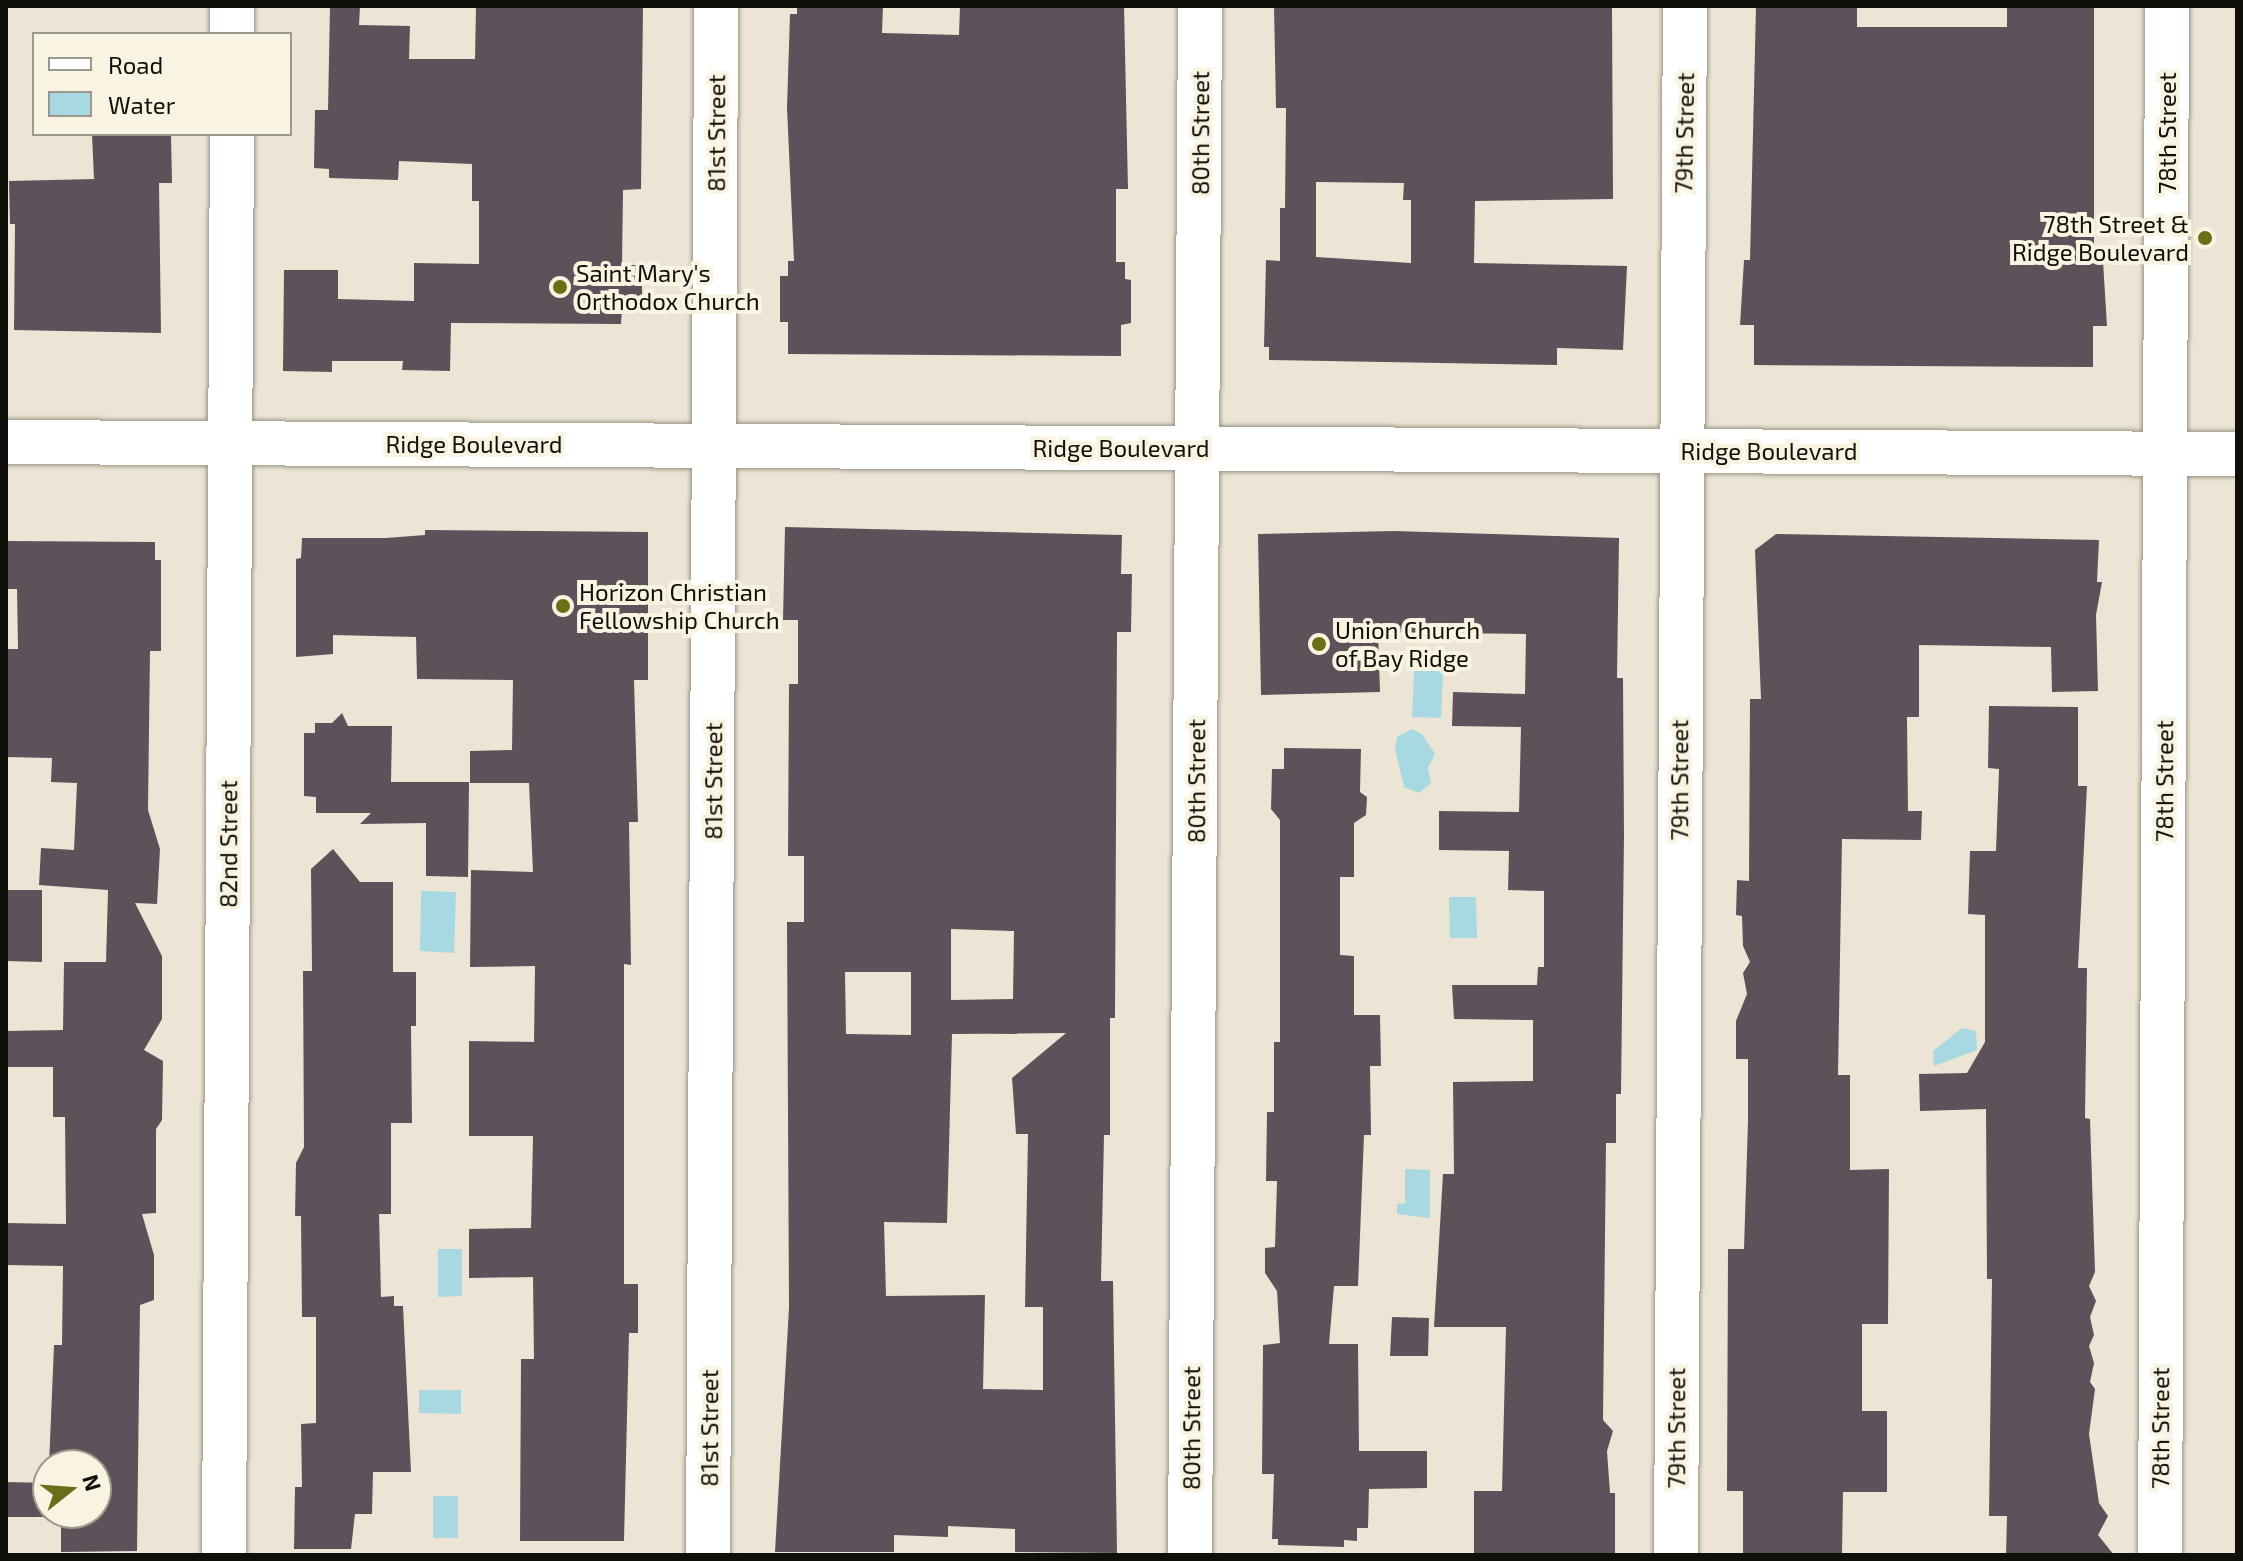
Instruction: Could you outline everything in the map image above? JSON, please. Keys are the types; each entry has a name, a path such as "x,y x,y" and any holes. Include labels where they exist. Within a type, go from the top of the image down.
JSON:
{"street":[{"path":"232,6 232,32"},
{"name":"81st Street","path":"708,1555 716,6"},
{"name":"80th Street","path":"1190,1555 1200,6"},
{"name":"79th Street","path":"1676,1555 1685,6"},
{"name":"78th Street","path":"2160,1555 2167,6"},
{"name":"82nd Street","path":"224,1555 232,136"},
{"name":"Ridge Boulevard","path":"6,442 2237,454"}],"water":[{"path":"1421,661 1438,663 1443,672 1441,718 1412,717 1414,671"},
{"path":"1412,729 1422,734 1435,754 1428,768 1431,783 1419,793 1404,787 1395,749 1397,737"},
{"path":"421,891 456,892 454,953 420,951"},
{"path":"1449,897 1476,897 1477,938 1450,938"},
{"path":"1962,1028 1976,1031 1977,1050 1934,1066 1933,1051"},
{"path":"1405,1169 1430,1170 1430,1218 1397,1214 1397,1204 1405,1203"},
{"path":"438,1249 462,1249 462,1296 438,1297"},
{"path":"419,1390 461,1390 461,1414 419,1413"},
{"path":"433,1496 458,1496 458,1538 433,1538"}],"building":[{"path":"476,6 643,6 641,189 623,190 622,265 642,265 642,309 622,309 621,324 451,323 450,371 402,370 403,361 332,361 332,372 283,371 284,270 338,270 338,299 414,301 414,263 479,264 479,201 472,201 472,164 399,161 398,180 329,178 329,169 314,168 315,110 328,110 330,7 360,7 359,25 410,26 409,59 475,59"},
{"path":"797,6 883,6 882,33 959,35 960,6 1124,6 1128,189 1116,189 1116,262 1125,262 1125,279 1131,280 1131,323 1121,325 1121,356 788,354 788,322 780,322 780,276 788,276 788,261 794,261 787,108 790,14 797,14"},
{"path":"1274,6 1612,6 1613,199 1475,201 1474,263 1627,266 1623,350 1557,348 1557,365 1269,360 1269,347 1264,347 1266,260 1280,261 1280,208 1285,208 1286,108 1276,108","holes":["1316,182 1404,183 1403,200 1411,200 1411,263 1316,257"]},
{"path":"1756,6 1857,6 1857,27 2007,27 2007,6 2094,6 2094,261 2103,261 2107,326 2093,326 2093,367 1754,365 1754,325 1740,325 1744,260 1750,260"},
{"path":"92,136 171,136 172,183 159,183 161,333 14,330 15,224 10,224 9,181 94,179"},
{"path":"785,527 1122,535 1121,574 1132,574 1131,632 1117,632 1115,1018 1110,1018 1110,1135 1104,1135 1101,1281 1113,1281 1117,1553 1015,1552 1015,1529 948,1526 948,1537 894,1535 894,1552 775,1552 789,1308 787,922 804,922 804,856 788,856 789,684 798,684 798,620 783,620","holes":["951,929 1014,931 1013,999 951,1000","845,972 911,972 911,1035 846,1034","1066,1033 1012,1078 1016,1134 1028,1134 1025,1307 1043,1307 1043,1390 983,1389 985,1295 886,1296 884,1222 947,1223 952,1034"]},
{"path":"425,530 648,532 648,680 634,680 638,822 629,822 631,965 624,964 624,1284 638,1284 638,1333 629,1333 624,1541 520,1541 521,1359 534,1359 533,1277 469,1278 469,1229 531,1228 533,1136 469,1136 469,1041 534,1042 535,966 470,967 471,870 533,872 529,783 470,783 470,751 512,750 513,680 417,679 416,637 333,635 333,654 296,657 296,559 301,558 302,538 386,538 425,535"},
{"path":"1394,531 1619,538 1617,678 1623,678 1624,836 1621,1094 1616,1094 1616,1143 1606,1143 1603,1420 1613,1431 1607,1451 1610,1493 1615,1493 1615,1555 1474,1555 1474,1491 1502,1491 1506,1327 1434,1327 1443,1174 1454,1174 1453,1082 1533,1081 1533,1020 1454,1019 1452,985 1537,985 1538,967 1544,967 1544,891 1508,890 1509,851 1439,850 1439,811 1519,812 1521,727 1452,726 1453,692 1525,694 1526,634 1378,632 1380,692 1261,695 1258,534"},
{"path":"1776,534 2099,540 2097,582 2102,582 2096,615 2098,691 2052,692 2051,647 1919,645 1919,717 1907,717 1908,811 1922,811 1921,840 1842,839 1838,1075 1850,1075 1850,1170 1889,1169 1888,1324 1862,1324 1862,1411 1887,1411 1887,1492 1843,1492 1842,1555 1743,1555 1743,1491 1727,1491 1728,1249 1744,1249 1748,1121 1748,1059 1736,1059 1736,1021 1747,994 1743,973 1750,962 1743,946 1742,916 1736,915 1737,880 1749,881 1750,699 1761,699 1755,550"},
{"path":"8,541 155,542 155,560 161,560 161,651 150,651 148,810 160,849 157,904 135,903 162,956 162,1019 144,1050 163,1061 162,1120 156,1129 156,1213 142,1214 154,1255 154,1300 140,1305 137,1551 61,1552 61,1529 112,1529 112,1449 50,1449 54,1345 62,1345 63,1266 6,1265 6,1223 66,1224 65,1117 53,1117 53,1067 6,1067 6,1031 63,1030 64,962 106,962 108,890 39,885 41,848 74,850 77,783 51,782 52,758 6,757 6,649 18,649 17,589 8,589"},
{"path":"1989,706 2078,707 2078,786 2087,786 2078,968 2087,968 2085,1118 2090,1119 2095,1272 2089,1286 2096,1301 2090,1317 2094,1335 2089,1346 2094,1363 2090,1382 2095,1389 2089,1434 2099,1503 2108,1516 2098,1535 2114,1555 2006,1555 2007,1516 1989,1516 1992,1279 1987,1279 1986,1109 1920,1111 1919,1074 1967,1073 1985,1042 1985,915 1968,914 1970,851 1996,851 1999,769 1988,768"},
{"path":"342,713 348,726 392,726 391,782 469,782 468,877 426,876 426,823 360,824 371,813 316,813 316,797 304,796 304,733 315,733 315,723 332,723"},
{"path":"1284,748 1361,749 1360,792 1367,797 1366,815 1354,823 1354,877 1340,877 1340,955 1354,956 1354,1015 1380,1015 1381,1066 1370,1066 1371,1135 1364,1135 1358,1286 1334,1286 1329,1344 1358,1344 1359,1451 1427,1451 1427,1488 1369,1489 1368,1528 1357,1528 1357,1541 1344,1540 1344,1547 1278,1545 1278,1539 1272,1539 1274,1474 1262,1474 1263,1345 1280,1343 1277,1291 1265,1273 1265,1248 1275,1247 1277,1181 1266,1181 1267,1112 1274,1112 1274,1042 1280,1042 1280,820 1271,809 1272,769 1284,769"},
{"path":"333,849 360,882 393,882 393,972 416,972 416,1026 411,1026 412,1123 391,1123 391,1214 379,1214 381,1297 394,1296 394,1306 403,1306 411,1472 373,1472 372,1514 355,1514 351,1549 294,1549 295,1487 302,1487 301,1424 316,1423 316,1317 302,1317 301,1216 295,1216 296,1163 304,1147 303,971 312,971 311,869"},
{"path":"6,890 42,890 42,962 6,961"},
{"path":"1392,1317 1429,1318 1428,1356 1390,1356"},
{"path":"6,1482 32,1483 32,1517 6,1517"}],"place":[{"name":"78th Street & Ridge Boulevard","path":"2205,238"},
{"name":"Saint Mary's Orthodox Church","path":"560,287"},
{"name":"Horizon Christian Fellowship Church","path":"563,606"},
{"name":"Union Church of Bay Ridge","path":"1319,644"}]}
